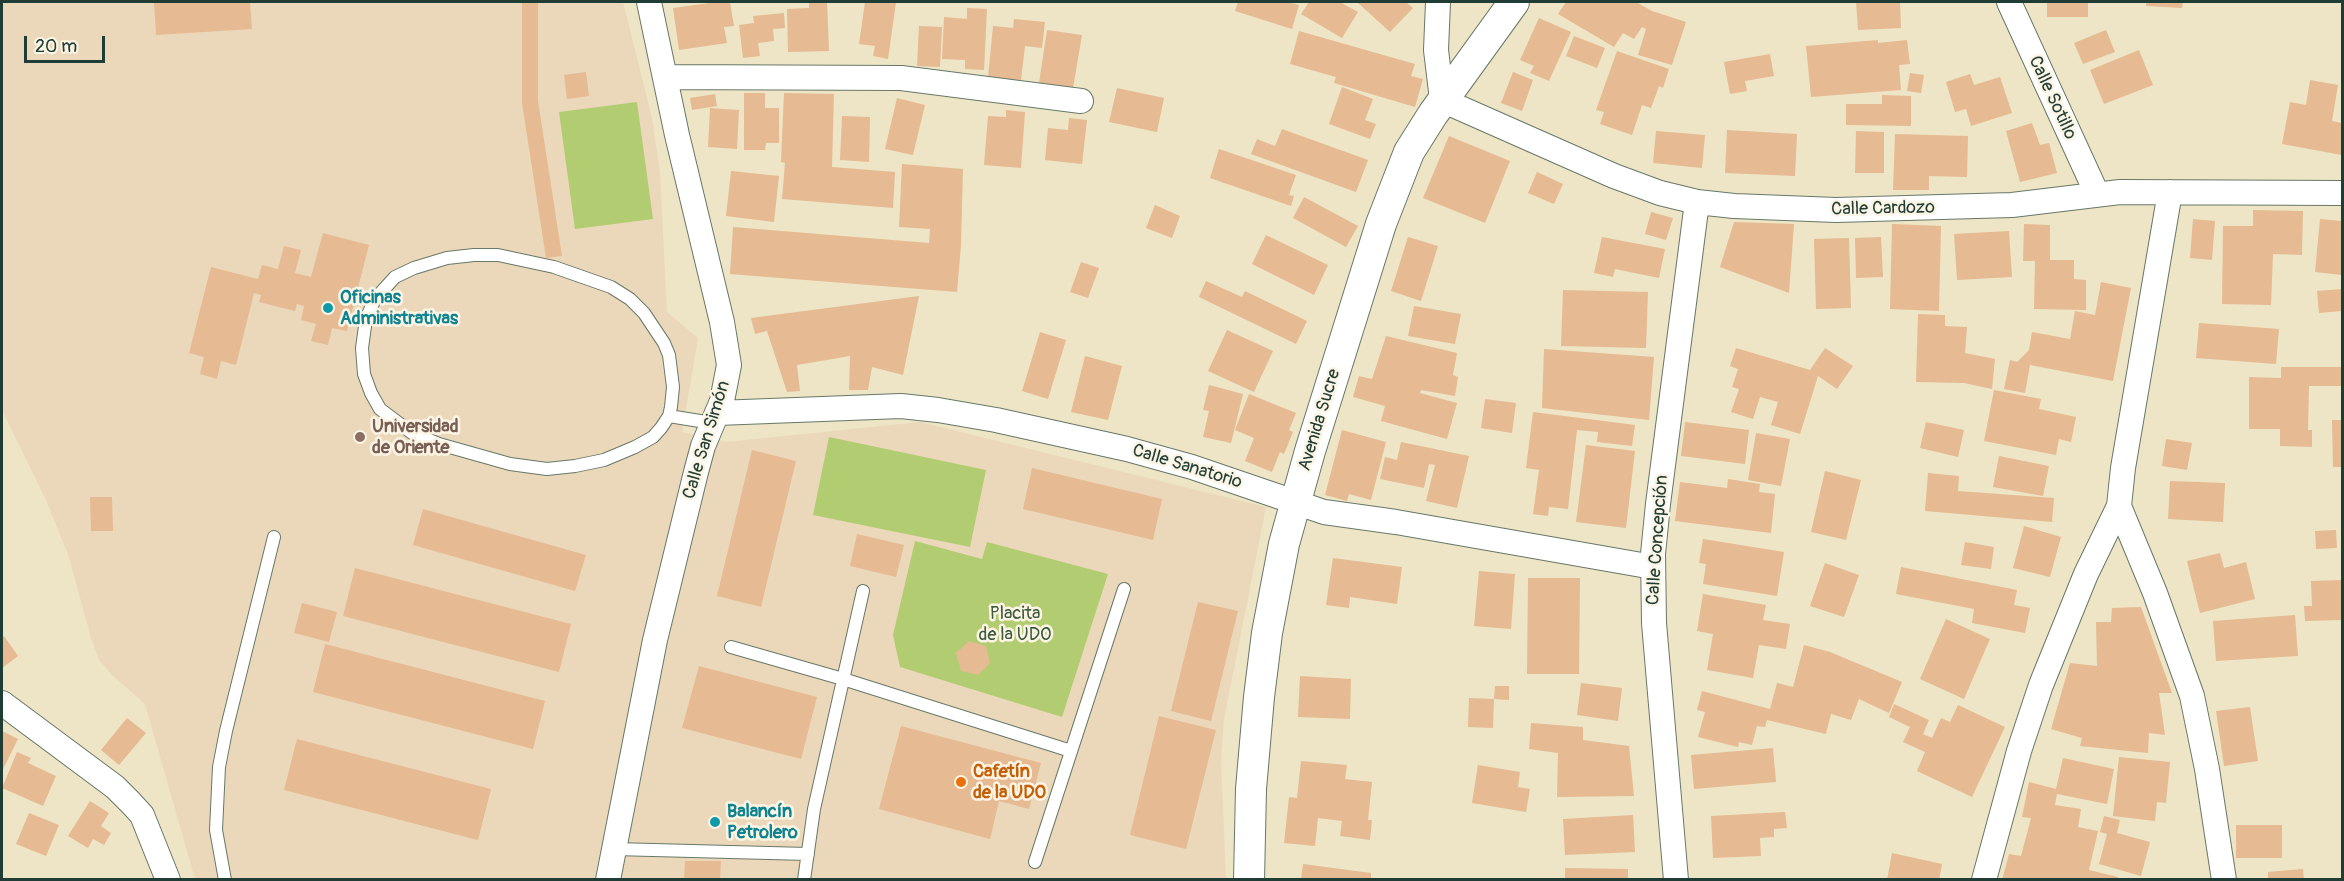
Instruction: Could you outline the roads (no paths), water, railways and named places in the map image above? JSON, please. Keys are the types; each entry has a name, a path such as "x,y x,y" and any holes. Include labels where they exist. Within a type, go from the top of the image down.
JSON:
{"street":[{"name":"Calle San Simón","path":"608,879 655,640 696,472 722,400 729,365 727,343 649,2"},
{"path":"1438,2 1436,50 1442,100"},
{"name":"Avenida Sucre","path":"1250,879 1251,789 1259,697 1275,588 1296,502 1321,417 1397,178 1409,152 1442,100 1514,2"},
{"name":"Calle Sotillo","path":"2009,2 2097,194"},
{"path":"665,77 901,78 1081,101"},
{"name":"Calle Cardozo","path":"1442,100 1614,176 1660,193 1697,202 1734,206 1836,210 1956,208 2012,205 2120,192 2343,193"},
{"path":"1984,879 2019,751 2041,685 2086,574 2119,506 2123,468 2170,192"},
{"name":"Calle Concepción","path":"1676,879 1654,623 1653,567 1658,504 1697,202"},
{"name":"Calle Sanatorio","path":"715,418 879,406 938,410 996,420 1127,449 1192,467 1331,513 1396,522 1653,567"},
{"path":"2119,506 2156,592 2192,696 2207,769 2224,879"},
{"path":"2,703 115,787 131,803 142,815 168,879"}],"lane":[{"path":"498,255 554,267 589,278 611,287 630,299 644,313 664,343 672,377 669,416 652,437 635,447 604,460 575,466 547,469 510,464 439,444 412,433 393,421 380,409 371,393 364,374 362,348 369,309 395,277 414,268 447,258 498,255"},
{"path":"669,416 715,418"},
{"path":"225,879 216,831 219,767 274,537"},
{"path":"1035,862 1124,589"},
{"path":"804,879 814,809 863,591"},
{"path":"731,647 843,679 1071,751"},
{"path":"614,849 808,854"}],"place":[{"name":"Oficinas Administrativas","path":"328,308"},
{"name":"Universidad de Oriente","path":"360,437"},
{"name":"Cafetín de la UDO","path":"961,782"},
{"name":"Balancín Petrolero","path":"715,822"}],"park label":[{"name":"Placita de la UDO","path":"1015,624"}]}
